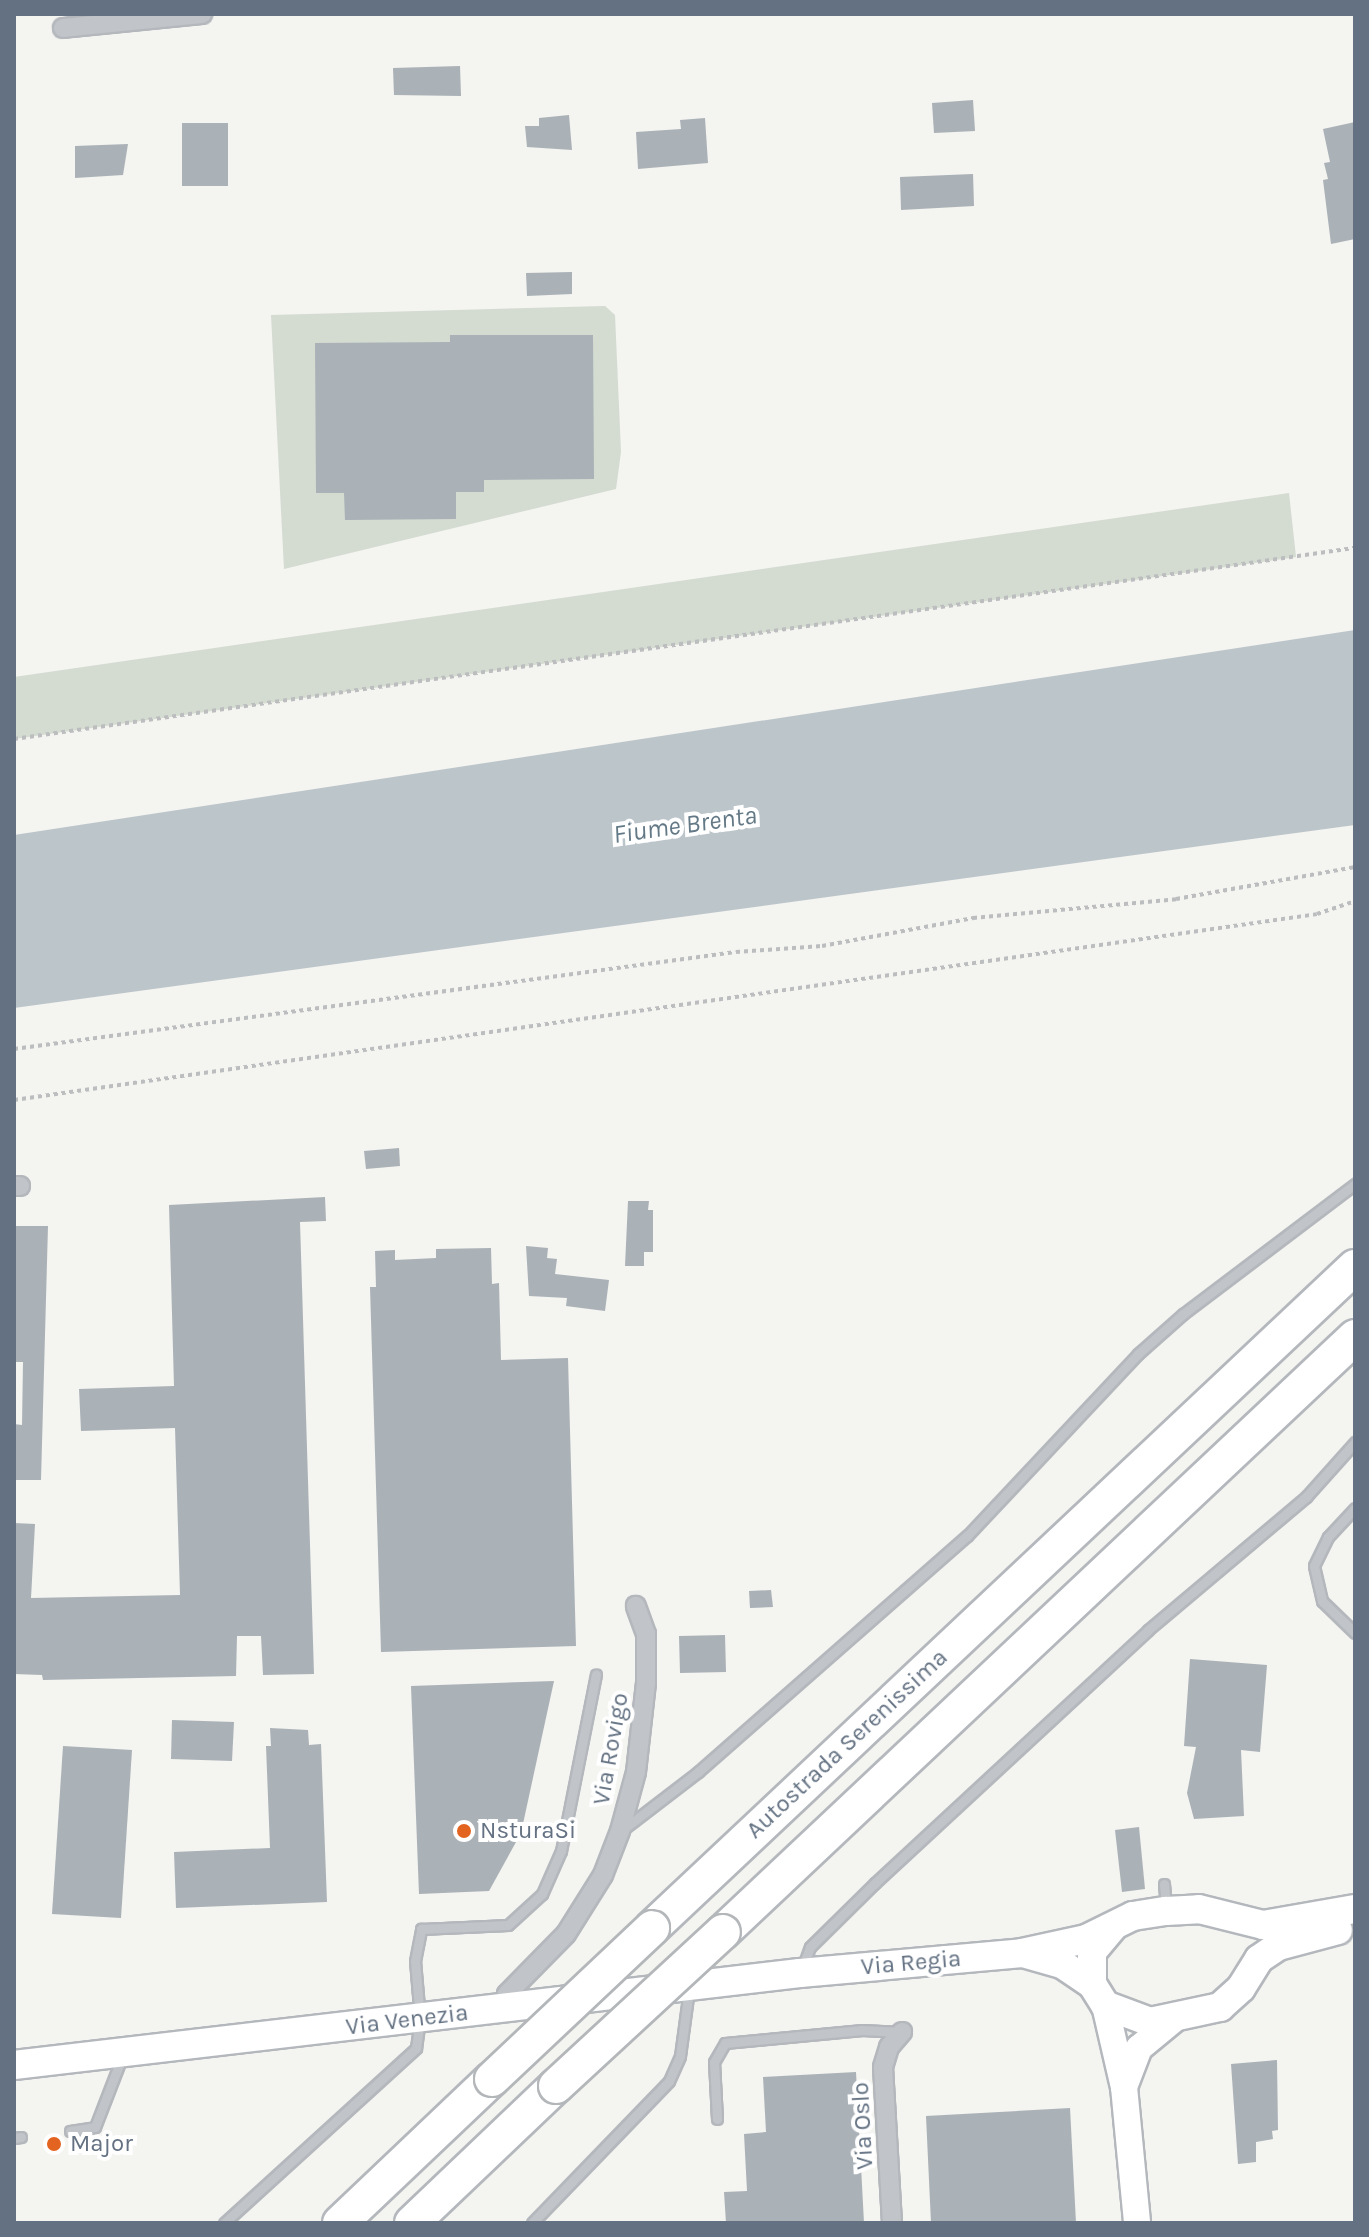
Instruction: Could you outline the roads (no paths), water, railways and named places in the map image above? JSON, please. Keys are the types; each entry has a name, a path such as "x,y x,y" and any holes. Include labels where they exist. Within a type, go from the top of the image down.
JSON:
{"highway":[{"name":"Autostrada Serenissima","path":"340,2223 1355,1267"},
{"path":"412,2223 1355,1337"}],"main road":[{"name":"Via Regia","path":"800,1973 1022,1953 1086,1939 1165,1898 1263,1925 1355,1909"},
{"path":"1225,1917 1240,1933 1247,1973"},
{"path":"1099,1995 1092,1952 1114,1926"},
{"name":"Via Regia","path":"1022,1953 1062,1964 1132,2020 1173,2020 1220,2007 1241,1988 1247,1973 1278,1946 1355,1927"},
{"name":"Via Venezia","path":"14,2065 800,1973"}],"street":[{"path":"63,28 202,14"},
{"name":"Via Rovigo","path":"509,2007 507,1994 566,1934 603,1875 620,1831 636,1772 646,1683 646,1634 636,1606"},
{"path":"1099,1995 1124,2087 1137,2223"},
{"path":"1124,2087 1139,2048 1173,2020"},
{"name":"Via Oslo","path":"892,2223 883,2067 889,2047 902,2032"}],"lane":[{"path":"620,1831 698,1772 967,1536 1160,1334 1355,1184"},
{"path":"800,1973 810,1947 875,1883 1148,1630 1306,1497 1355,1442"},
{"path":"1355,1508 1328,1537 1314,1566 1322,1601 1355,1633"},
{"path":"224,2223 416,2048 420,2019 415,1961 421,1929 508,1925 542,1894 561,1851 596,1674"},
{"path":"532,2223 669,2081 680,2056 688,1986"},
{"path":"717,2119 714,2062 725,2043 734,2039 862,2030 902,2032"},
{"path":"70,2131 95,2127 124,2053"}],"water":[{"name":"Fiume Brenta","path":"1355,630 1355,825 14,1008 14,835"}],"place":[{"name":"NsturaSi","path":"464,1831"},
{"name":"Major","path":"54,2144"}]}
